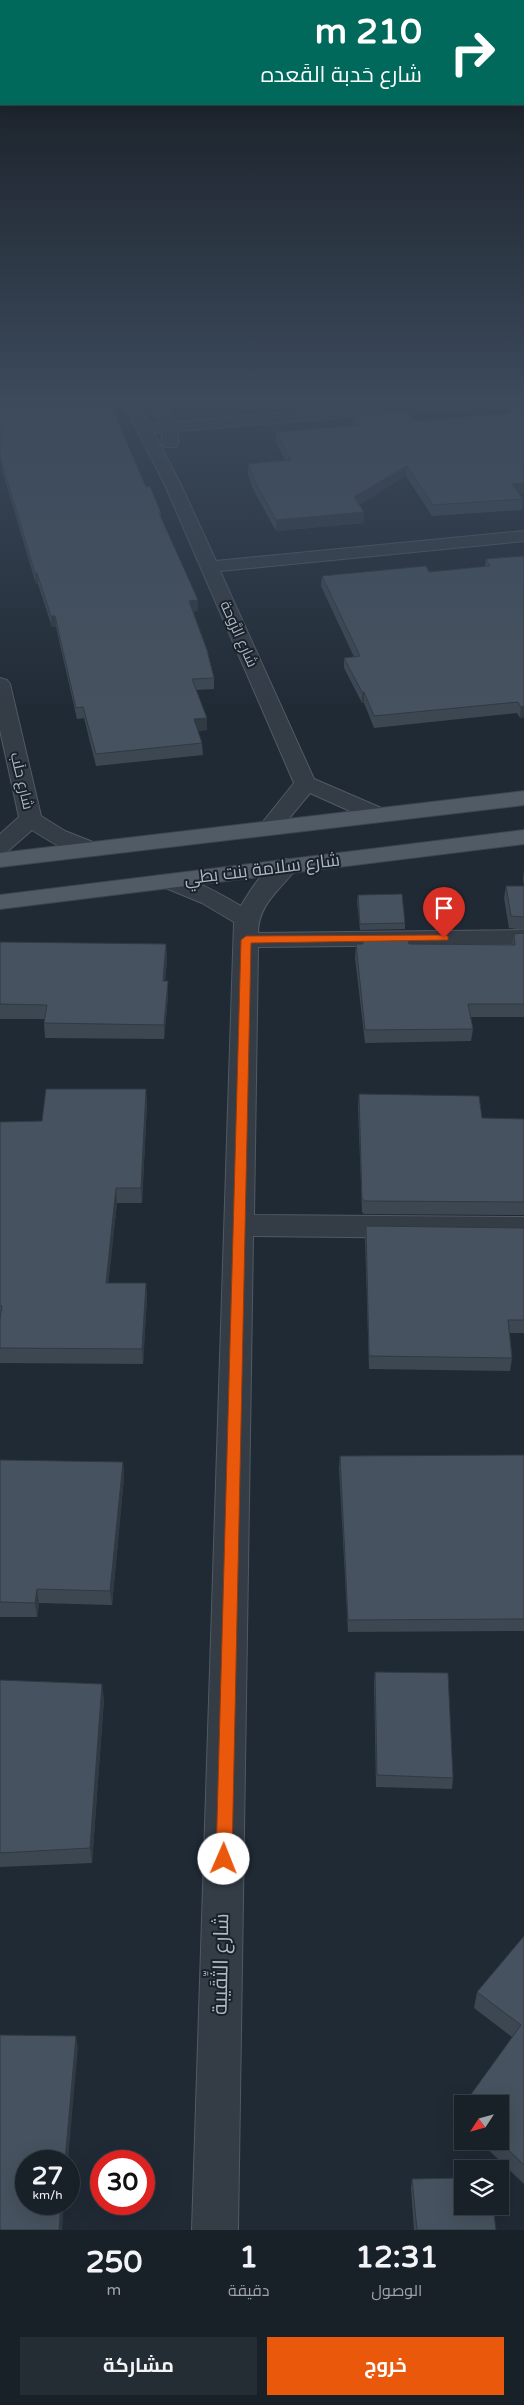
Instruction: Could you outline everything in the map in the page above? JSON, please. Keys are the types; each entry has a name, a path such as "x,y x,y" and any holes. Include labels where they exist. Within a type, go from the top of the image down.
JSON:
{"main road":[{"path":"0,860 524,798"},
{"name":"شارع سلامة بنت بطي","path":"0,902 524,837"}],"street":[{"name":"شارع الرَّوحة","path":"181,505 305,783"},
{"path":"209,567 524,536"},
{"name":"شارع حلَب","path":"0,684 31,819 57,836 90,849"},
{"path":"269,828 297,796 305,783 378,815"},
{"name":"شارع حلَب","path":"0,846 31,819"},
{"name":"شارع الثِّقَيبة","path":"215,2230 246,929 262,891 286,866"},
{"path":"170,881 210,898 246,929 524,937"},
{"path":"238,1225 524,1228"}],"building":[{"path":"15,505 158,505 161,513 159,513 198,600 189,601 207,650 214,678 192,679 207,718 194,719 202,743 96,754 83,707 76,708 55,616 51,616 37,573 35,573"},
{"path":"268,505 359,505 364,512 276,520"},
{"path":"524,556 524,706 521,707 518,702 374,716 364,692 362,692 344,658 360,656 322,576 426,566 429,572 490,566 486,559"},
{"path":"506,886 524,886 524,917 511,916"},
{"path":"402,894 405,923 360,924 358,895"},
{"path":"524,933 524,1004 468,1004 473,1029 365,1030 356,944 363,944 362,935 408,935 409,944 515,945 514,934"},
{"path":"0,942 166,944 163,981 168,981 164,1025 44,1023 47,1005 0,1004"},
{"path":"46,1089 146,1089 141,1188 116,1188 106,1283 146,1283 142,1349 0,1348 2,1306 0,1306 0,1122 42,1121"},
{"path":"359,1094 479,1096 482,1118 524,1119 524,1202 365,1201 362,1199"},
{"path":"366,1226 524,1228 524,1320 508,1320 512,1358 369,1356"},
{"path":"524,1455 524,1619 348,1620 340,1456"},
{"path":"0,1460 123,1462 110,1591 37,1589 35,1603 0,1602"},
{"path":"375,1672 448,1673 453,1778 377,1775"},
{"path":"0,1680 102,1684 90,1848 0,1853"},
{"path":"524,1936 524,2165 508,2150 509,2095 470,2095 521,2025 477,1992"},
{"path":"0,2035 76,2036 66,2150 15,2150 15,2215 60,2215 59,2230 0,2230"},
{"path":"454,2178 454,2215 494,2215 496,2230 417,2230 412,2179"}],"route":[{"path":"224,1859 246,940 444,938"}]}
